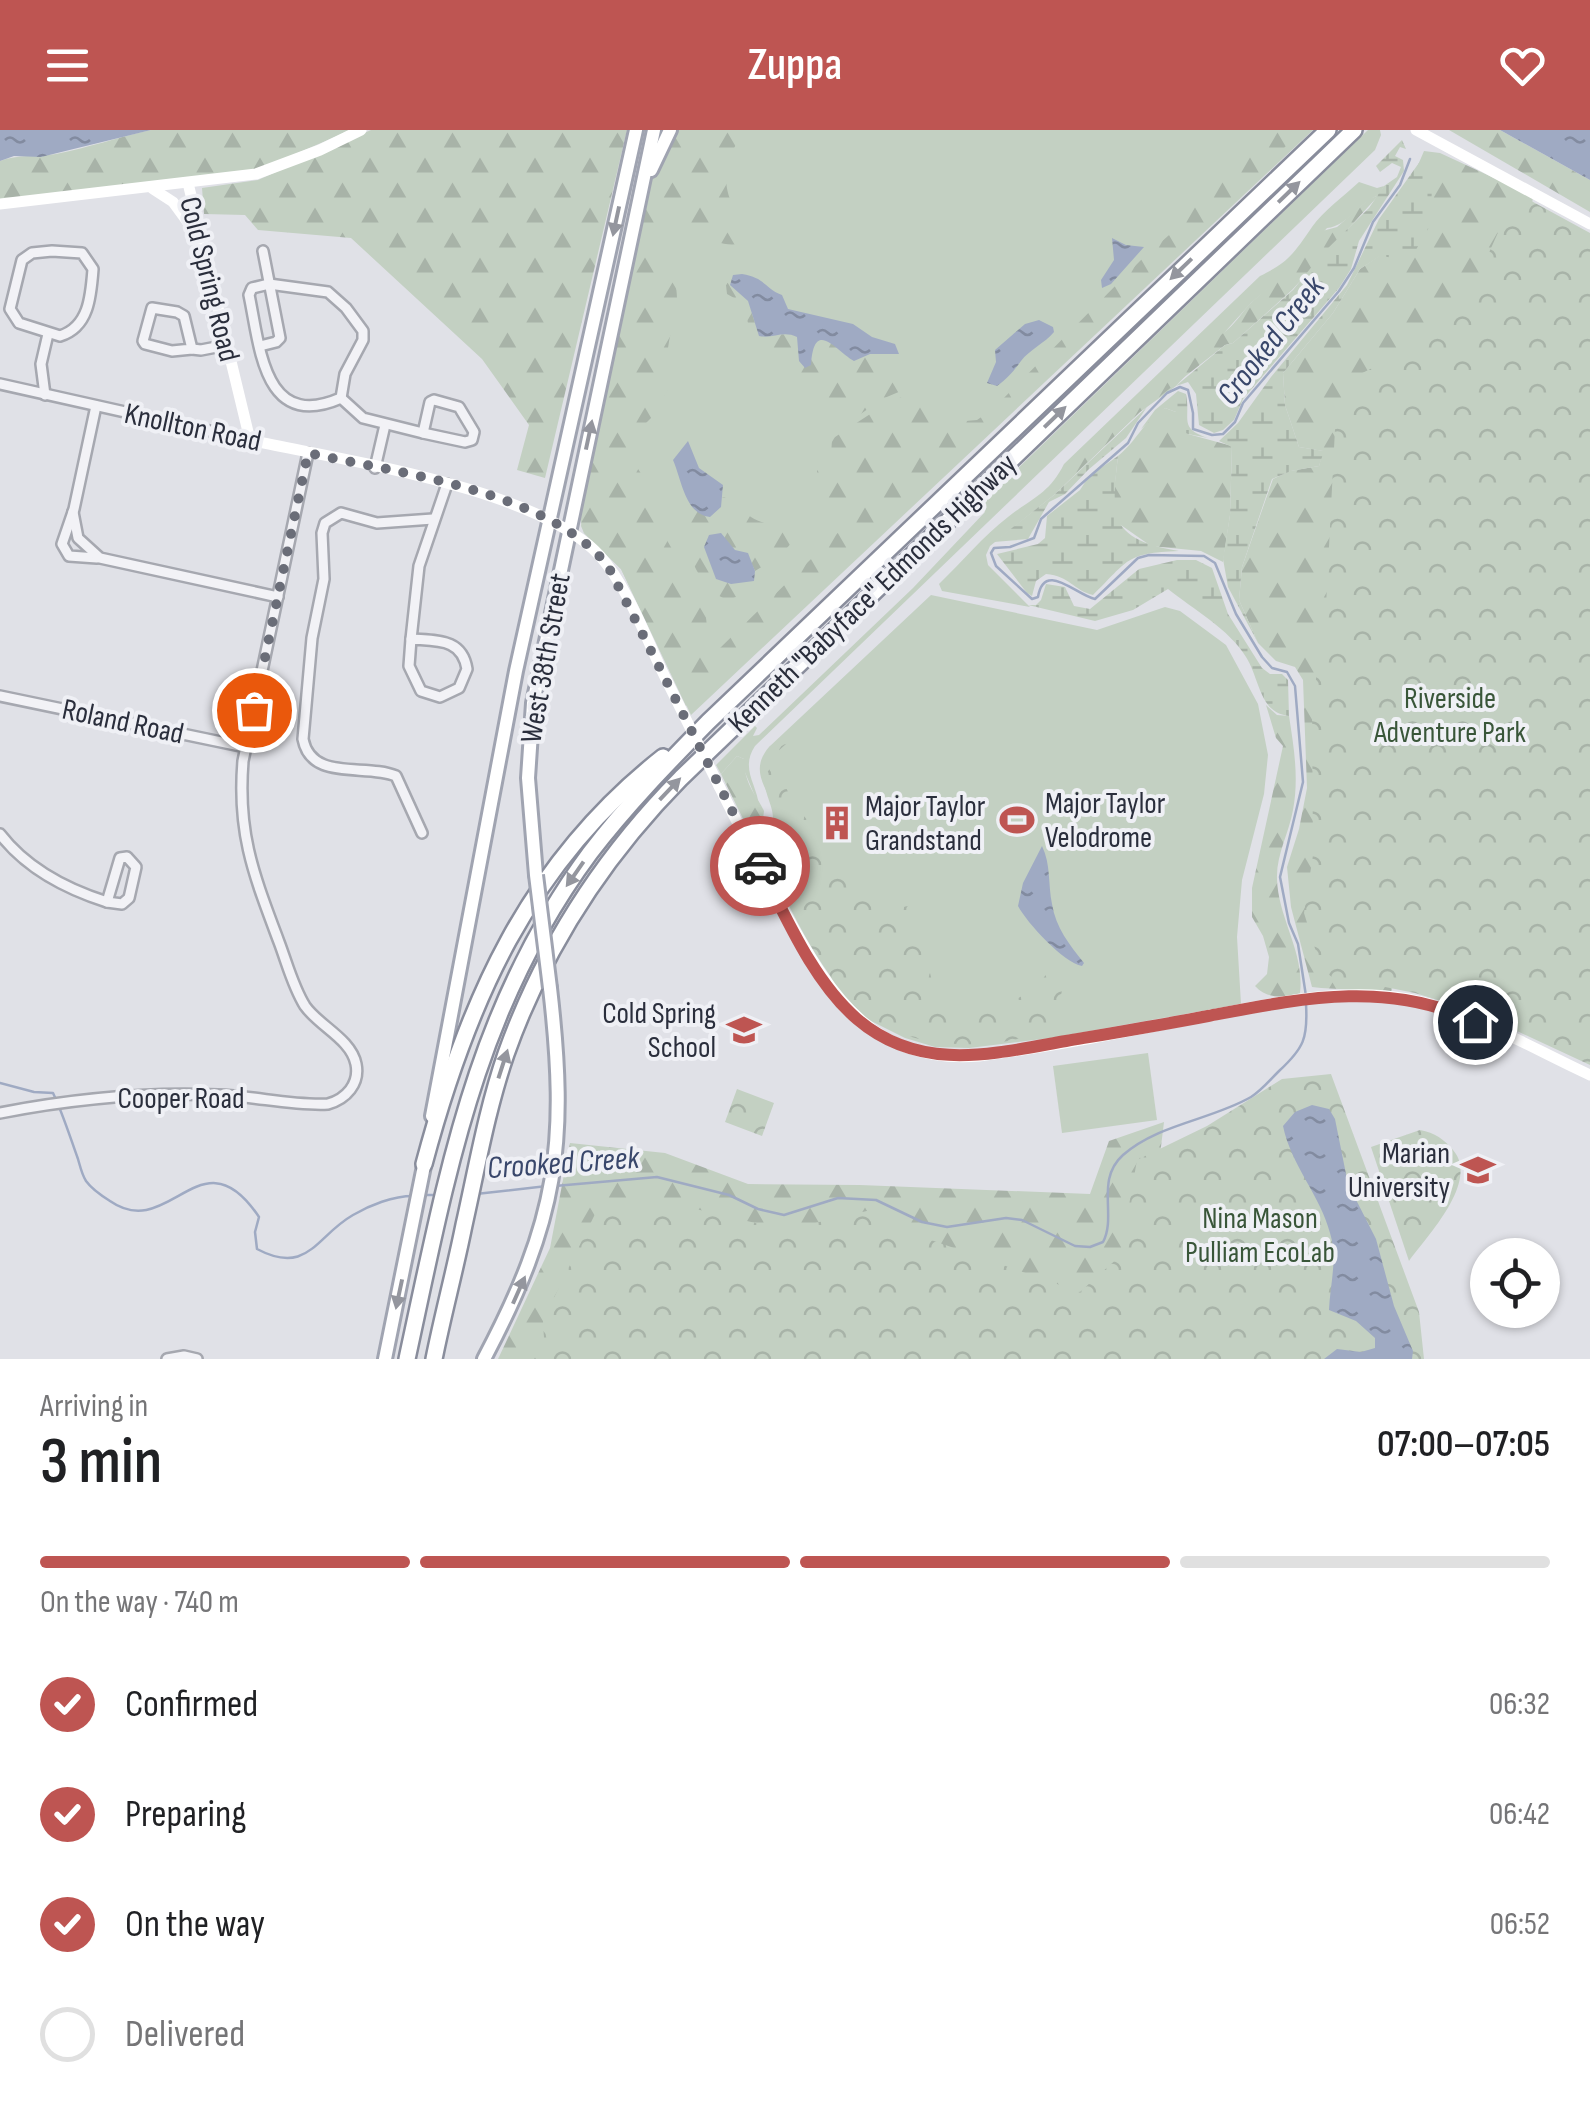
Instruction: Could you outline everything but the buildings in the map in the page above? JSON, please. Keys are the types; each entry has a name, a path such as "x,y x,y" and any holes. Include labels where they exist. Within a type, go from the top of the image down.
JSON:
{"highway":[{"name":"Kenneth \"Babyface\" Edmonds Highway","path":"407,1359 450,1161 487,1041 508,991 544,924 606,832 708,722 1328,130"},
{"name":"Kenneth \"Babyface\" Edmonds Highway","path":"434,1359 478,1158 506,1055 544,966 588,889 640,822 854,610 1351,132"},
{"path":"424,1164 467,1023 524,913 598,818 646,770 708,722"},
{"path":"443,1359 452,1283"}],"main road":[{"name":"West 38th Street","path":"484,1359 524,1279 545,1218 557,1152 560,1083 529,798 529,731 558,525 636,130"},
{"name":"West 38th Street","path":"385,1359 413,1229 470,908 654,130"},
{"path":"636,215 670,130"}],"street":[{"path":"188,183 264,172 361,130"},
{"path":"1416,130 1590,224"},
{"name":"Cold Spring Road","path":"0,204 188,183 250,440"},
{"path":"149,187 162,192 179,209 205,254"},
{"path":"260,346 280,338 263,251"},
{"path":"35,252 82,253 91,262 93,274 82,324 62,336 48,334 17,322 11,314 10,304 23,258 35,252"},
{"path":"269,284 328,292 346,308 362,330 363,340 345,374 341,398 310,406 288,400 270,382 249,293 254,288 269,284"},
{"path":"194,349 184,316 154,308 149,311 144,344 176,352 201,350 226,342"},
{"path":"45,395 41,364 48,334"},
{"name":"Knollton Road","path":"0,384 448,484 488,495 558,525"},
{"path":"341,398 356,414 384,425 423,433 467,442 474,434 457,406 433,400 423,433"},
{"path":"96,406 70,535 62,546 68,556 100,558 278,597"},
{"path":"375,468 384,425"},
{"path":"246,747 308,453"},
{"path":"411,639 450,642 460,650 467,669 459,688 440,696 421,691 409,666 411,639 416,579 432,519 448,484"},
{"path":"422,833 396,776 381,770 322,766 306,752 303,739 312,638 324,579 325,523 342,513 381,523 432,519"},
{"path":"558,525 593,548 612,572 767,881 828,988 856,1018 896,1044 938,1056 979,1056 1281,1003 1329,996 1380,995 1430,1004 1469,1018 1590,1075"},
{"path":"70,535 100,558"},
{"name":"Roland Road","path":"0,696 246,747"},
{"name":"Cooper Road","path":"0,1113 72,1101 190,1094 319,1104 338,1100 354,1083 352,1053 312,1014 299,994 251,864 240,810 246,747"},
{"path":"0,834 18,854 46,874 74,890 108,902 122,904 129,898 136,866 130,857 118,860 108,902"},
{"path":"167,1359 197,1359"}],"green space":[{"path":"151,130 351,130 256,171 0,202 0,161 56,154"},
{"path":"371,130 627,130 545,478 517,470 529,425 482,359 351,238 258,230 245,215 204,214 202,188 258,180"},
{"path":"673,130 1313,130 691,715 621,569 581,526 647,195"},
{"path":"673,130 745,130 729,159 726,179 730,200 747,228 749,239 730,245 719,242 671,214 658,231 656,267 668,265 677,297 668,351 674,378 653,416 631,438 630,456 645,480 664,535 705,607 709,648 718,650 855,516 819,505 817,470 830,476 832,439 902,397 924,407 942,423 977,420 993,409 1184,222 1211,183 1262,130 1302,130 1180,252 1111,308 957,458 843,557 825,566 769,630 686,706 621,569 584,533 579,515 633,252 652,177"},
{"path":"1368,130 1380,130 1375,150 755,746 749,769 759,806 744,770 744,759 737,756 721,774 716,765 755,726 753,736 759,735 913,588 985,512 980,505"},
{"path":"1449,130 1500,130 1590,180 1590,212"},
{"path":"1402,140 1406,149 1400,147 1395,156 1403,160 1404,171 1359,241 1351,269 1339,288 1243,399 1234,420 1214,433 1199,425 1196,394 1188,382 1176,386 1293,290 1322,254 1369,208 1401,167 1392,163 1380,172 1376,166"},
{"path":"1424,151 1440,153 1533,196 1531,213 1394,982 1391,992 1312,987 1291,907 1287,867 1307,788 1303,680 1295,667 1276,661 1258,643 1239,600 1242,567 1273,479 1290,471 1319,466 1323,451 1299,447 1285,405 1283,373 1333,313 1360,269 1379,256"},
{"path":"1421,160 1432,178 1431,224 1410,260 1380,256 1360,269 1333,313 1283,373 1285,405 1299,447 1324,451 1319,466 1272,479 1242,567 1239,600 1258,643 1228,587 1223,559 1230,515 1232,447 1219,441 1238,423 1347,285 1379,219"},
{"path":"1359,182 1377,188 1384,186 1379,195 1347,219 1327,228 1291,269 1251,303 1176,386 1140,412 1054,495 990,546 986,555 988,565 1030,607 942,591 939,584 981,541 1046,489 1064,464 1260,276 1290,256 1322,215"},
{"path":"1379,195 1292,290 1233,343 1225,345 1140,412 1073,476 1067,474 1074,460 1112,421 1231,327 1315,233 1337,227"},
{"name":"Riverside Adventure Park","path":"1524,197 1590,233 1590,1065 1476,1012 1415,993 1339,983 1321,968 1304,913 1313,855 1312,703 1325,625 1335,429 1352,378 1407,351 1466,304 1513,199"},
{"path":"733,275 732,290 748,301 759,336 797,337 802,366 811,365 814,346 825,340 841,349 848,359 887,355 902,380 901,391 882,399 835,432 828,431 805,379 755,351 743,303 727,294 726,285"},
{"path":"1178,391 1186,394 1189,427 1208,438 1174,427 1176,412 1165,408 1141,429 1155,410"},
{"path":"1147,407 1126,438 1065,494 1049,502 1028,539 994,542 1054,495"},
{"path":"1165,408 1176,412 1188,434 1232,446 1230,515 1223,562 1201,551 1151,546 1118,523 1112,508 1118,456"},
{"path":"1118,456 1115,495 1120,522 1139,540 1179,551 1148,554 1129,561 1093,595 1061,577 1046,574 1036,581 1032,596 1027,593 997,554 1038,544 1045,538 1047,516 1080,490 1089,476"},
{"path":"724,497 751,517 784,531 793,541 780,556 755,571 735,548 705,541 707,563 731,584 747,582 736,597 728,600 716,594 698,572 685,528 688,502 691,510"},
{"path":"1196,560 1212,568 1228,614 1262,668 1288,680 1289,716 1279,714 1266,702 1246,657 1230,637 1168,589 1133,610 1095,621 1028,605 1041,600 1046,584 1065,587 1074,606 1090,609 1139,569"},
{"name":"Major Taylor Velodrome","path":"931,595 1097,630 1165,607 1180,611 1226,645 1258,704 1268,755 1264,794 1242,880 1237,937 1241,1004 1050,1038 969,1048 935,1047 905,1038 867,1019 838,990 759,848 774,829 776,819 762,780 762,759 769,747"},
{"path":"1266,705 1277,715 1289,716 1295,763 1293,810 1277,879 1299,964 1300,993 1281,996 1270,995 1255,986 1267,974 1269,957 1252,917 1252,888 1283,746 1276,738"},
{"path":"793,730 795,736 777,752 788,792 817,832 884,900 903,907 913,905 939,1009 969,1015 997,1009 1024,995 1046,975 1062,991 1053,1024 1019,1039 996,1043 917,1039 884,1025 856,1004 832,978 759,848 773,820 763,778 769,770 769,747"},
{"path":"737,756 744,759 749,783 764,811 762,826 753,834 721,774"},
{"path":"1148,1053 1157,1120 1062,1133 1053,1066"},
{"name":"Nina Mason Pulliam EcoLab","path":"1331,1074 1419,1312 1424,1359 545,1359 543,1320 598,1208 666,1202 785,1230 871,1210 931,1240 1080,1292 1120,1256 1137,1160 1207,1126 1282,1079"},
{"path":"737,1089 774,1103 762,1136 725,1122"},
{"path":"1164,1122 1135,1359 498,1359 550,1248 570,1143 665,1153 748,1184 1090,1194 1109,1141"},
{"path":"1420,1130 1439,1137 1453,1150 1460,1163 1460,1177 1448,1207 1409,1261 1371,1147"}],"water":[{"path":"0,130 151,130 41,157 14,156 0,161"},
{"path":"1500,130 1590,130 1590,180"},
{"path":"1112,238 1144,247 1111,284 1102,288 1101,280 1114,260"},
{"path":"742,274 782,295 788,309 853,324 872,337 895,344 899,354 870,354 854,361 821,340 816,343 811,365 805,368 799,361 797,337 759,336 748,301 730,285 733,275"},
{"path":"1039,320 1053,327 1054,332 1001,383 987,383 996,362 995,350 1025,324"},
{"path":"688,441 699,468 723,485 721,507 710,517 690,503 673,460"},
{"path":"721,533 735,550 748,553 755,571 754,581 731,584 716,579 704,547 709,535"},
{"path":"1042,846 1057,921 1084,963 1082,966 1047,941 1018,906 1023,883"},
{"path":"1312,1105 1329,1109 1335,1119 1348,1184 1376,1239 1394,1306 1413,1351 1412,1359 1324,1359 1337,1349 1361,1352 1375,1348 1375,1338 1356,1321 1329,1310 1333,1262 1330,1233 1292,1154 1283,1126 1295,1112"}],"waterway":[{"name":"Crooked Creek","path":"1306,996 1298,944 1289,923 1280,877 1303,782 1295,686 1287,672 1272,668 1262,657 1236,614 1215,563 1204,556 1149,555 1138,558 1095,599 1054,580 1041,586 1038,597 1032,599 996,566 991,553 994,548 1034,538 1041,519 1128,443 1138,423 1167,393 1180,387 1188,390 1193,429 1223,434 1235,422 1243,403 1339,291 1354,268 1373,222 1400,185 1410,159"},
{"name":"Crooked Creek","path":"555,1186 657,1177 729,1195 758,1209 784,1215 838,1198 876,1200 922,1222 947,1227 1006,1218 1022,1220 1075,1246 1090,1247 1103,1242 1107,1232 1110,1175 1123,1155 1152,1136 1235,1105 1258,1092 1299,1049 1305,1034 1306,1004"},
{"name":"Crooked Creek","path":"0,1083 53,1093 85,1179 110,1201 131,1210 150,1209 202,1185 220,1184 238,1193 259,1217 255,1232 257,1249 274,1256 300,1256 360,1211 390,1199 413,1196"},
{"name":"Crooked Creek","path":"476,1194 547,1186"},
{"name":"Crooked Creek","path":"421,1195 438,1195"}],"way so far":[{"path":"254,710 308,453 474,490 557,524 588,544 608,566 760,866"}],"place":[{"name":"Major Taylor Velodrome","path":"1017,820"},
{"name":"Major Taylor Grandstand","path":"837,823"},
{"name":"Cold Spring School","path":"744,1030"},
{"name":"Marian University","path":"1478,1170"}],"route":[{"path":"760,866 816,970 842,1004 881,1036 925,1053 979,1056 1343,995 1410,1000 1444,1008 1475,1022"}]}
